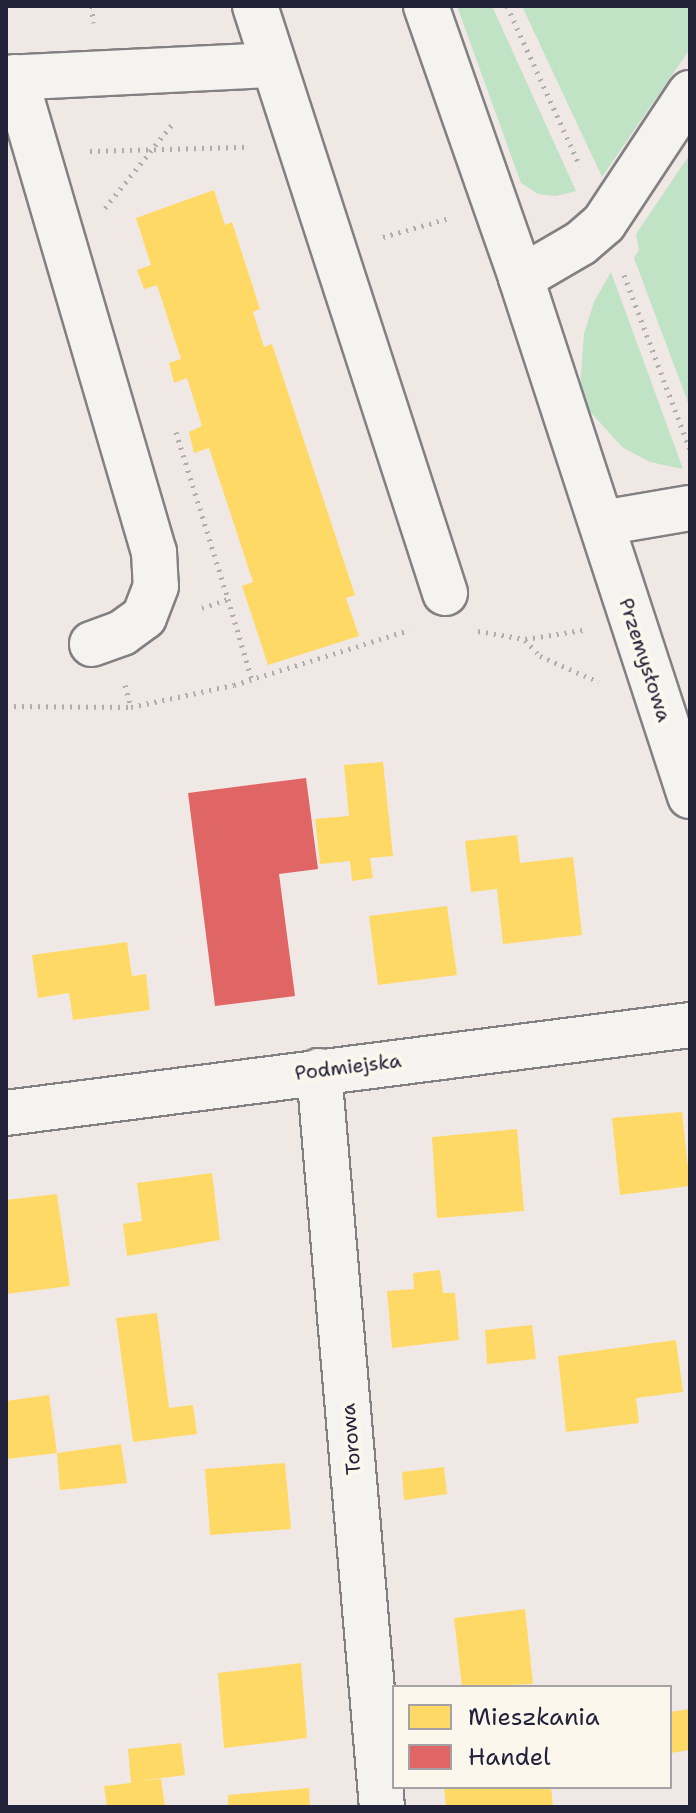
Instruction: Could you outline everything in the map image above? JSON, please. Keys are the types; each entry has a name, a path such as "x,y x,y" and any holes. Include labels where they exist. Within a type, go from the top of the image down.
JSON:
{"street":[{"path":"255,6 445,593"},
{"name":"Przemysłowa","path":"426,6 521,278 690,796"},
{"path":"92,644 122,633 144,617 156,586 154,552 37,152 10,78 273,65"},
{"path":"521,278 571,250 604,223 690,93"},
{"path":"602,523 690,508"},
{"name":"Podmiejska","path":"6,1113 690,1025"},
{"name":"Torowa","path":"319,1071 382,1807"}],"path":[{"path":"507,6 582,172"},
{"path":"68,256 180,114"},
{"path":"37,152 255,147"},
{"path":"370,241 495,204"},
{"path":"622,270 690,450"},
{"path":"144,617 179,616 228,599 252,680"},
{"path":"6,706 131,707 252,680 415,628"},
{"path":"467,629 525,639 585,629"},
{"path":"525,639 540,656 578,676 609,682"}],"green space":[{"path":"457,6 492,6 576,191 556,196 538,194 521,183"},
{"path":"522,6 690,6 690,49 602,177"},
{"path":"690,154 690,408 634,258 639,250 636,234"},
{"path":"611,272 683,469 650,462 622,447 586,407 580,387 584,334 594,302"}],"building: Mieszkania":[{"path":"214,190 225,225 232,222 260,309 253,312 264,347 272,344 355,595 346,598 359,636 268,665 242,586 253,582 209,448 194,453 189,432 202,426 187,378 174,383 169,363 181,359 157,285 144,289 137,270 151,265 136,218"},
{"path":"383,762 393,856 370,858 373,878 352,881 350,861 320,864 315,819 349,816 344,765"},
{"path":"517,835 520,863 573,857 582,935 503,944 497,889 471,892 465,841"},
{"path":"447,906 457,975 378,985 369,916"},
{"path":"127,942 132,976 146,974 150,1010 73,1020 69,993 38,998 32,955"},
{"path":"682,1112 690,1186 620,1195 612,1118"},
{"path":"517,1129 524,1211 437,1218 432,1137"},
{"path":"212,1173 220,1240 127,1256 123,1224 142,1221 137,1183"},
{"path":"57,1194 70,1286 6,1294 6,1200"},
{"path":"440,1270 443,1293 455,1293 459,1340 392,1348 387,1291 414,1289 413,1273"},
{"path":"157,1313 169,1408 193,1405 197,1434 133,1442 116,1318"},
{"path":"532,1325 536,1359 487,1364 485,1330"},
{"path":"676,1340 683,1392 636,1398 639,1423 566,1432 558,1356"},
{"path":"49,1395 57,1453 6,1459 6,1401"},
{"path":"121,1444 127,1483 60,1490 57,1453"},
{"path":"285,1463 291,1529 210,1535 205,1469"},
{"path":"444,1467 447,1494 404,1500 402,1472"},
{"path":"525,1609 533,1684 462,1685 454,1618"},
{"path":"301,1663 307,1738 224,1748 218,1673"},
{"path":"690,1709 690,1750 672,1753 672,1712"},
{"path":"181,1743 185,1775 140,1781 161,1779 165,1806 107,1807 104,1786 131,1783 128,1749"},
{"path":"309,1788 310,1807 228,1807 228,1795"},
{"path":"444,1789 551,1789 553,1807 446,1807"}],"building: Handel":[{"path":"306,778 318,869 279,874 295,996 215,1006 188,793"}]}
